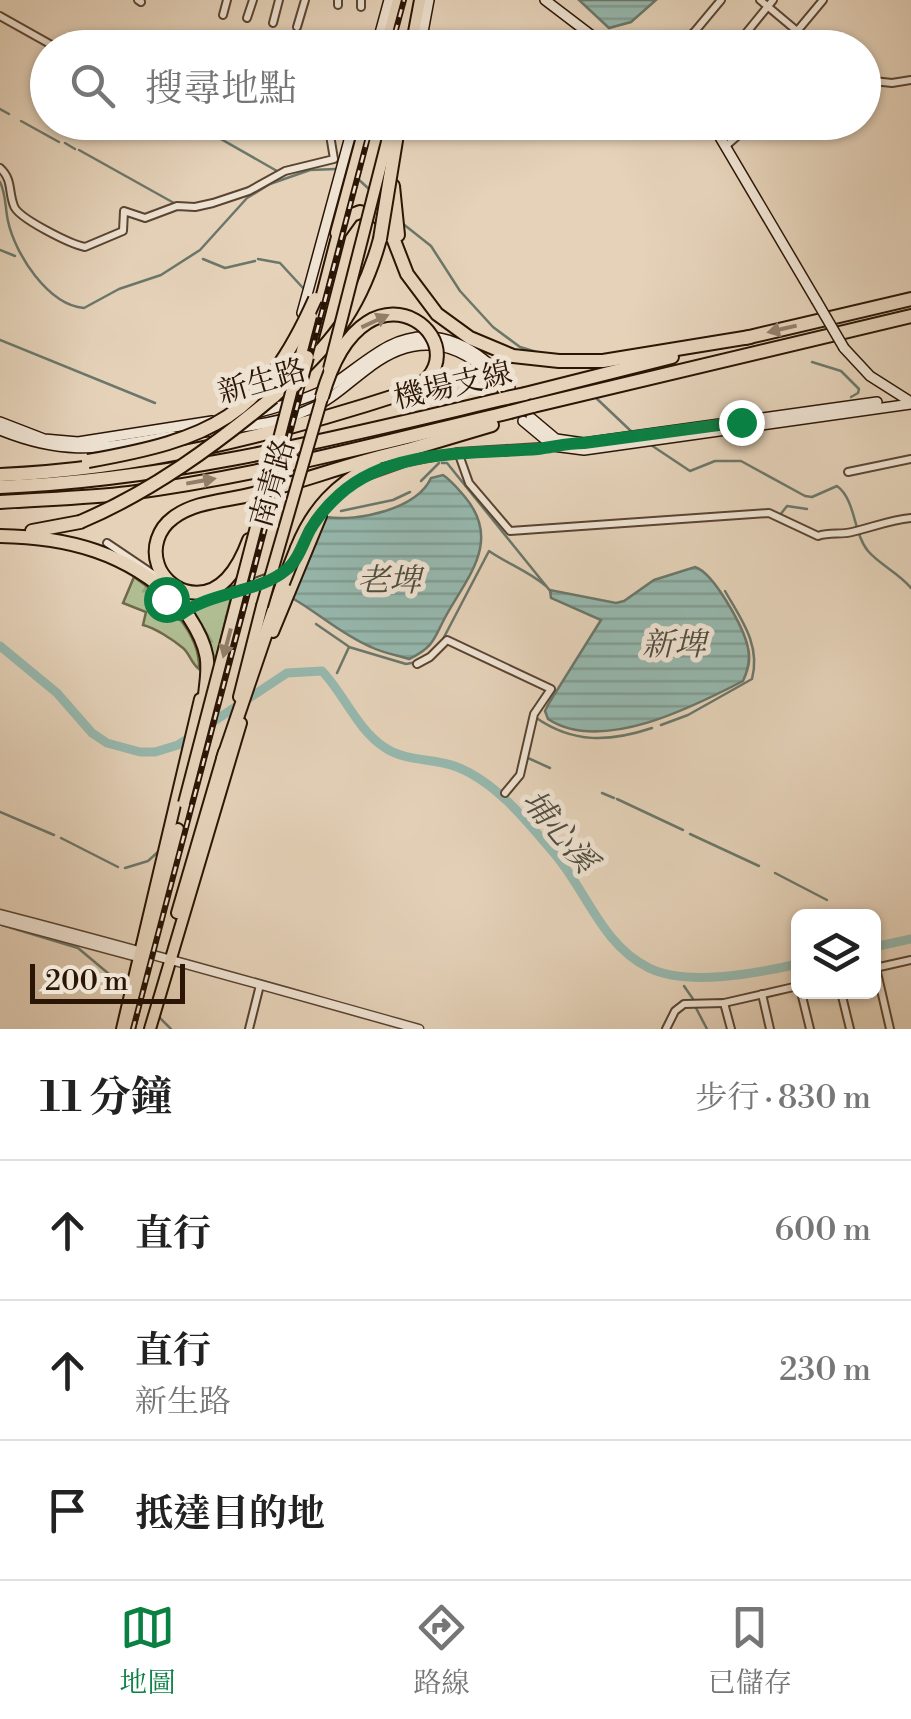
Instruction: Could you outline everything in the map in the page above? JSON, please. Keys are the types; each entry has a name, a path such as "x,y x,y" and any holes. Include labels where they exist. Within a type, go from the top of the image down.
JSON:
{"highway":[{"path":"0,534 52,529 114,508 216,442 323,349 350,315 370,277 385,233 394,140"},
{"path":"393,158 393,208 404,255 427,294 470,338"},
{"path":"294,386 302,376 339,233 352,215 360,212 377,216 422,296 447,323 512,356 578,362 622,359 750,336"},
{"path":"0,474 88,461 184,440 235,413 274,376 315,299"},
{"name":"機場支線","path":"525,411 564,384 911,299"},
{"path":"0,474 56,472 231,443 325,419 404,393 428,379 435,360 434,340 417,319 392,313 368,322 348,339 330,371 322,398"},
{"name":"機場支線","path":"0,502 127,493 201,482 525,411 911,316"},
{"name":"機場支線","path":"0,487 198,466 505,392 525,411"},
{"path":"260,515 233,574 209,591 184,590 170,582 160,569 158,538 171,519 191,508 408,450 525,411"},
{"path":"222,759 297,548 324,498 360,472 408,450"},
{"path":"0,534 47,538 110,555 144,573 165,590 197,630 208,661 199,729"}],"main road":[{"path":"380,30 388,0"},
{"path":"390,30 398,0"},
{"path":"416,30 420,0"},
{"path":"419,30 429,0"},
{"path":"545,0 584,30"},
{"name":"南青路","path":"251,420 252,394 291,340 308,297 352,140"},
{"name":"南青路","path":"129,1029 199,729 294,386 353,140"},
{"name":"南青路","path":"166,960 391,140"},
{"path":"722,140 844,348 870,376 910,400"},
{"name":"新生路","path":"0,430 64,449 251,420 324,390 405,340 454,340 479,353 505,392"},
{"path":"864,407 872,385 870,376"},
{"path":"525,411 553,446 584,450 910,400"},
{"path":"525,411 544,430 566,442 625,441"},
{"name":"新生路","path":"0,422 44,439 78,442 251,420"},
{"path":"147,1029 291,573 321,516"},
{"path":"101,556 150,585 180,615 194,636 204,675 199,729 189,750 144,955 122,1029"}],"street":[{"path":"223,15 228,0"},
{"path":"247,18 253,0"},
{"path":"273,23 279,0"},
{"path":"297,27 305,0"},
{"path":"696,30 721,0"},
{"path":"760,0 771,3 796,30"},
{"path":"798,30 823,0"},
{"path":"749,30 771,3"},
{"path":"0,16 30,33"},
{"path":"881,82 911,80"},
{"path":"0,168 10,180 18,214 36,222 43,231 84,247 123,231 124,212 144,218 176,206 213,203 249,191 285,171 334,159 331,140"},
{"path":"726,146 733,140"},
{"path":"321,516 337,496 362,478 408,462 458,452 566,442"},
{"path":"458,452 469,483 510,532 769,513 818,536 850,533 885,521 911,518"},
{"path":"848,472 911,459"},
{"path":"107,543 166,584 191,607"},
{"path":"180,615 191,607 291,573"},
{"path":"417,664 447,640 551,690 534,714 520,775 505,793"},
{"path":"0,917 419,1029"},
{"path":"881,967 911,960"},
{"path":"248,1029 260,985"},
{"path":"666,1029 675,1011 684,1004 724,1003 791,990"},
{"path":"881,992 890,1029"},
{"path":"762,994 770,1029"},
{"path":"802,999 810,1029"},
{"path":"844,999 850,1029"},
{"path":"724,1003 731,1029"}],"green space":[{"path":"134,577 178,616 194,642 199,669 179,645 143,625 146,612 123,603"},
{"path":"232,594 214,667 190,611"}],"water":[{"path":"579,0 656,0 631,22 609,28"},
{"name":"老埤","path":"443,475 475,513 481,543 472,571 424,650 409,659 376,649 292,598 326,517 385,511 413,498 431,478"},
{"name":"新埤","path":"695,567 711,579 741,628 749,657 743,681 673,714 620,729 570,728 548,719 545,711 549,703 601,620 551,598 550,590 616,603 654,580"}],"waterway":[{"path":"0,109 9,114"},
{"path":"21,121 30,126"},
{"path":"55,140 59,142"},
{"path":"223,140 277,171"},
{"path":"65,143 75,149"},
{"path":"79,150 174,203"},
{"path":"0,182 12,234 35,276 58,298 84,308 119,289 161,275 200,250 247,198 270,184 310,170 336,169"},
{"path":"357,178 369,189"},
{"path":"402,223 431,246 460,291 493,327 520,347 543,354"},
{"path":"0,250 15,256"},
{"path":"203,259 225,268 255,261"},
{"path":"258,259 280,263 303,288"},
{"path":"0,340 155,403"},
{"path":"812,362 841,371 859,389 851,397"},
{"path":"595,397 633,433"},
{"path":"648,443 690,471 715,461 741,461 805,496 812,497 837,486 848,500 868,551 911,588"},
{"path":"421,481 439,463"},
{"path":"442,463 447,463 551,592"},
{"path":"341,511 393,500 410,492"},
{"path":"780,515 787,506 807,509"},
{"path":"442,641 489,551 546,586"},
{"path":"661,725 688,715 752,679 752,644 725,591"},
{"path":"316,624 348,646"},
{"name":"埔心溪","path":"0,646 57,693 92,733 107,743 140,752 178,745 287,673 322,671 366,731 384,747 401,755 457,767 500,794 558,858 608,933 633,958 649,968 683,977 744,974 791,965"},
{"path":"337,673 349,647 406,664 417,662"},
{"path":"535,717 563,732 592,738 652,728"},
{"path":"528,758 550,768"},
{"path":"602,793 614,798"},
{"path":"617,799 683,830"},
{"path":"0,812 54,835"},
{"path":"690,834 759,866"},
{"path":"61,838 118,867"},
{"path":"125,868 148,861 160,850"},
{"path":"775,873 827,900"},
{"path":"2,925 78,948 109,974"},
{"name":"埔心溪","path":"881,945 911,939"},
{"path":"117,981 127,990"},
{"path":"684,986 693,999"},
{"path":"696,1008 707,1029"},
{"path":"158,1016 171,1029"}],"railway":[{"path":"396,30 404,0"},
{"path":"133,1029 367,140"}],"route":[{"path":"166,599 180,615 201,602 286,570 313,525 337,496 362,478 408,462 458,452 540,448 741,422"}]}
